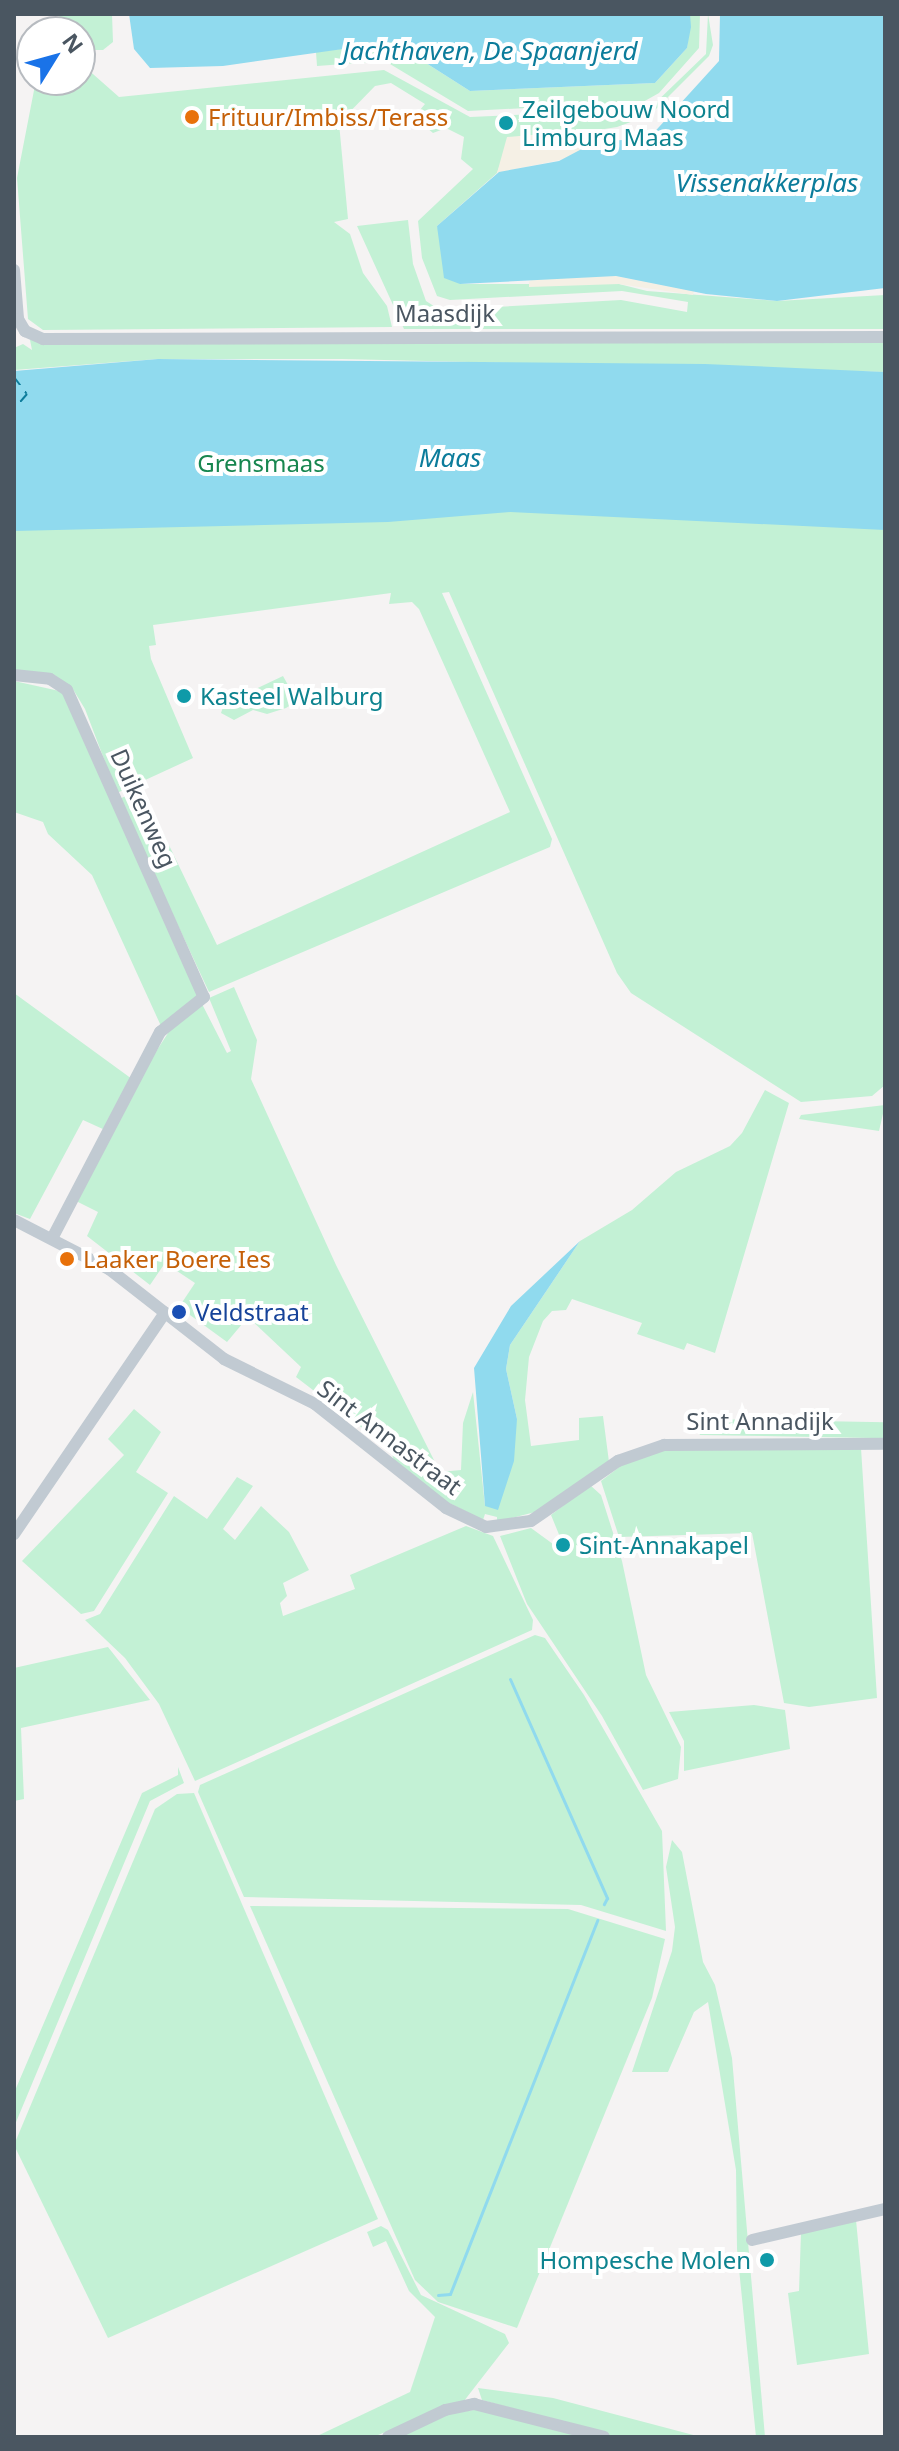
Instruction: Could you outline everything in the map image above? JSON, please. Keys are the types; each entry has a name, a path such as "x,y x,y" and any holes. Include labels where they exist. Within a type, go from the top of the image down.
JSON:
{"street":[{"path":"14,270 16,320"},
{"name":"Maasdijk","path":"16,320 25,331 43,339 885,337"},
{"name":"Duikenweg","path":"14,675 50,679 70,695 204,997 160,1032 53,1237"},
{"name":"Sint Annastraat","path":"14,1220 53,1237 109,1269 224,1359 315,1404 467,1521 496,1528 531,1521 594,1477"},
{"path":"14,1534 165,1313"},
{"name":"Sint Annadijk","path":"594,1477 630,1456 677,1442 885,1444"},
{"path":"752,2240 885,2209"},
{"path":"388,2437 459,2406 505,2409 604,2437"}],"green space":[{"path":"112,14 113,42 103,50 96,50 96,16 59,16"},
{"path":"690,14 700,14 699,48 659,93 643,102 468,111 385,61 317,66 316,52 393,42 470,91 655,83 687,48"},
{"path":"708,14 713,45 709,56 650,115 617,127 507,145 497,173 437,226 460,284 619,284 647,291 777,301 885,295 885,329 404,329 357,226 408,220 413,264 426,301 440,310 621,300 687,312 688,302 622,291 450,300 437,296 422,258 418,221 473,169 461,159 464,137 446,128 433,133 414,117 425,104 391,83 375,86 339,123 348,219 334,222 350,234 363,273 387,306 392,327 43,330 28,319 17,178 33,96 96,96 96,77 119,97 384,70 470,117 649,109 706,54"},
{"path":"30,340 885,341 885,372 342,359 158,359 14,370 14,348 23,344 32,350"},
{"path":"885,421 885,1085 872,1096 801,1102 631,993 617,973 449,592 442,593 552,839 550,847 209,992 119,799 142,789 217,945 510,812 419,609 412,602 389,604 391,593 153,625 156,645 149,646 151,659 193,758 117,793 85,709 71,686 14,672 14,446"},
{"path":"283,676 297,701 286,708 267,714 253,710 234,720 221,713 224,704"},
{"path":"14,681 64,692 198,995 161,1026 92,875 48,834 43,822 14,812"},
{"path":"234,987 257,1040 251,1079 336,1265 440,1472 461,1470 463,1423 473,1392 485,1506 517,1419 506,1369 510,1345 580,1241 632,1210 676,1172 730,1146 742,1133 765,1090 789,1103 715,1353 687,1343 684,1350 637,1334 642,1323 572,1299 566,1310 552,1311 543,1321 529,1357 525,1400 531,1446 579,1440 579,1418 603,1416 609,1462 539,1511 497,1522 497,1517 485,1514 483,1520 445,1501 394,1462 391,1450 296,1377 301,1367 248,1317 227,1342 179,1307 195,1283 165,1263 150,1285 87,1236 98,1212 74,1200 140,1076 174,1024 202,1004 227,1053 231,1051 209,998"},
{"path":"14,993 132,1079 105,1130 83,1120 30,1219 14,1213"},
{"path":"885,1105 879,1131 799,1119 801,1115"},
{"path":"134,1409 161,1432 136,1472 168,1493 94,1611 81,1614 22,1561 124,1455 108,1439"},
{"path":"700,1419 885,1422 885,1438 700,1435"},
{"path":"861,1448 877,1698 809,1707 784,1703 752,1533 619,1537 601,1481 622,1465 665,1449"},
{"path":"237,1477 253,1486 223,1529 235,1540 261,1506 289,1532 309,1570 283,1583 287,1596 280,1603 283,1616 355,1589 350,1575 466,1526 493,1536 533,1620 532,1630 195,1781 159,1704 125,1658 85,1620 100,1614 174,1496 207,1519"},
{"path":"590,1485 601,1495 622,1561 646,1675 681,1747 678,1779 643,1790 602,1716 527,1604 500,1536 531,1528 568,1555 572,1547 560,1537 551,1515"},
{"path":"535,1635 545,1638 584,1695 662,1831 666,1931 581,1905 244,1897 198,1792 200,1785"},
{"path":"108,1647 150,1700 21,1728 24,1799 14,1801 14,1668"},
{"path":"754,1705 785,1710 790,1749 684,1771 684,1741 669,1712"},
{"path":"178,1767 184,1783 150,1801 14,2127 14,2093 142,1793 178,1775"},
{"path":"194,1793 378,2219 108,2338 14,2145 155,1809 177,1794"},
{"path":"672,1840 682,1852 703,1962 715,1985 732,2058 765,2437 756,2437 737,2249 736,2170 708,2002 694,2012 668,2072 632,2072 672,1951 675,1927 666,1867"},
{"path":"250,1906 568,1909 665,1939 652,1998 517,2328 438,2302 415,2280"},
{"path":"856,2220 869,2354 797,2365 788,2293 799,2291 801,2233"},
{"path":"381,2226 388,2230 421,2295 505,2334 509,2343 464,2401 373,2437 315,2437 410,2392 435,2317 409,2291 386,2241 373,2247 367,2232"},
{"path":"478,2388 553,2398 701,2437 616,2437 482,2400"},
{"path":"480,2409 583,2437 398,2437 448,2414"}],"sand":[{"path":"601,129 602,142 574,157 497,173 507,137"},
{"path":"616,276 694,291 693,295 619,284 529,287 534,277"}],"water":[{"name":"Jachthaven, De Spaanjerd","path":"129,14 690,14 691,27 687,48 655,83 470,91 393,42 223,66 150,68 134,49"},
{"name":"Vissenakkerplas","path":"720,14 885,14 885,288 777,301 706,294 616,276 460,284 444,278 437,226 499,172 559,161 595,142 649,138 719,61"},
{"name":"Grensmaas","path":"158,359 705,364 885,372 885,530 510,512 388,522 14,531 14,371"},
{"path":"580,1241 510,1345 506,1369 517,1419 514,1461 498,1510 485,1506 474,1368 511,1306"}],"waterway":[{"path":"510,1679 607,1898 604,1904"},
{"path":"438,2295 450,2294 597,1920"}],"ferry route":[{"path":"14,377 27,394 14,409"}],"place":[{"name":"Frituur/Imbiss/Terass","path":"192,117"},
{"name":"Zeilgebouw Noord Limburg Maas","path":"506,123"},
{"name":"Kasteel Walburg","path":"184,696"},
{"name":"Laaker Boere Ies","path":"67,1259"},
{"name":"Veldstraat","path":"179,1312"},
{"name":"Sint-Annakapel","path":"563,1545"},
{"name":"Hompesche Molen","path":"767,2260"}],"water label":[{"name":"Maas","path":"450,458"}]}
